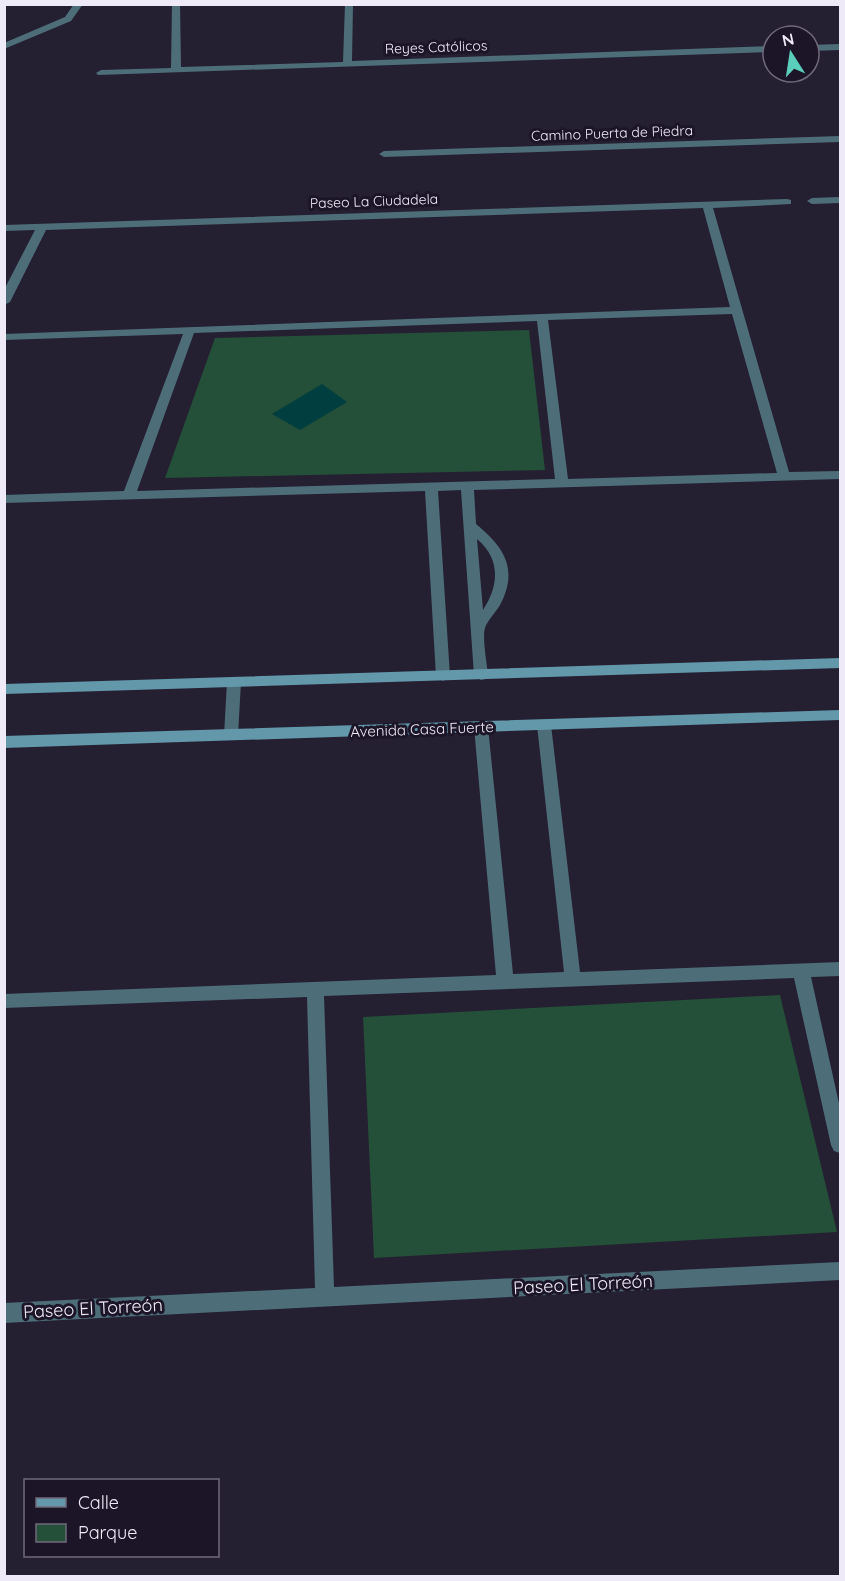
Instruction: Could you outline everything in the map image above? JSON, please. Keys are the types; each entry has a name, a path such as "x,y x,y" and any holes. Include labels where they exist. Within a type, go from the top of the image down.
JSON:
{"street":[{"path":"4,46 68,19 79,4"},
{"path":"176,4 176,70"},
{"path":"347,64 349,4"},
{"path":"821,48 840,47"},
{"name":"Reyes Católicos","path":"101,73 761,49"},
{"name":"Camino Puerta de Piedra","path":"384,154 840,139"},
{"path":"812,201 840,200"},
{"name":"Paseo La Ciudadela","path":"4,228 787,202"},
{"path":"707,204 784,477"},
{"path":"4,302 42,227"},
{"path":"4,337 737,310"},
{"path":"542,318 562,483"},
{"path":"129,495 190,330"},
{"path":"4,499 840,475"},
{"path":"467,486 482,675"},
{"path":"431,487 443,676"},
{"path":"470,526 495,549 502,573 501,589 493,609 478,627"},
{"path":"4,689 840,663"},
{"path":"231,735 234,682"},
{"name":"Avenida Casa Fuerte","path":"4,742 840,716"},
{"path":"544,725 573,980"},
{"path":"481,727 505,982"},
{"path":"4,1001 840,969"},
{"path":"801,970 840,1145"},
{"path":"315,989 325,1297"},
{"name":"Paseo El Torreón","path":"4,1313 840,1271"}],"green space":[{"path":"529,330 545,470 165,478 215,338"},
{"path":"780,995 837,1232 374,1258 363,1017"}],"shaded area":[{"path":"322,384 347,402 300,430 272,414"}]}
